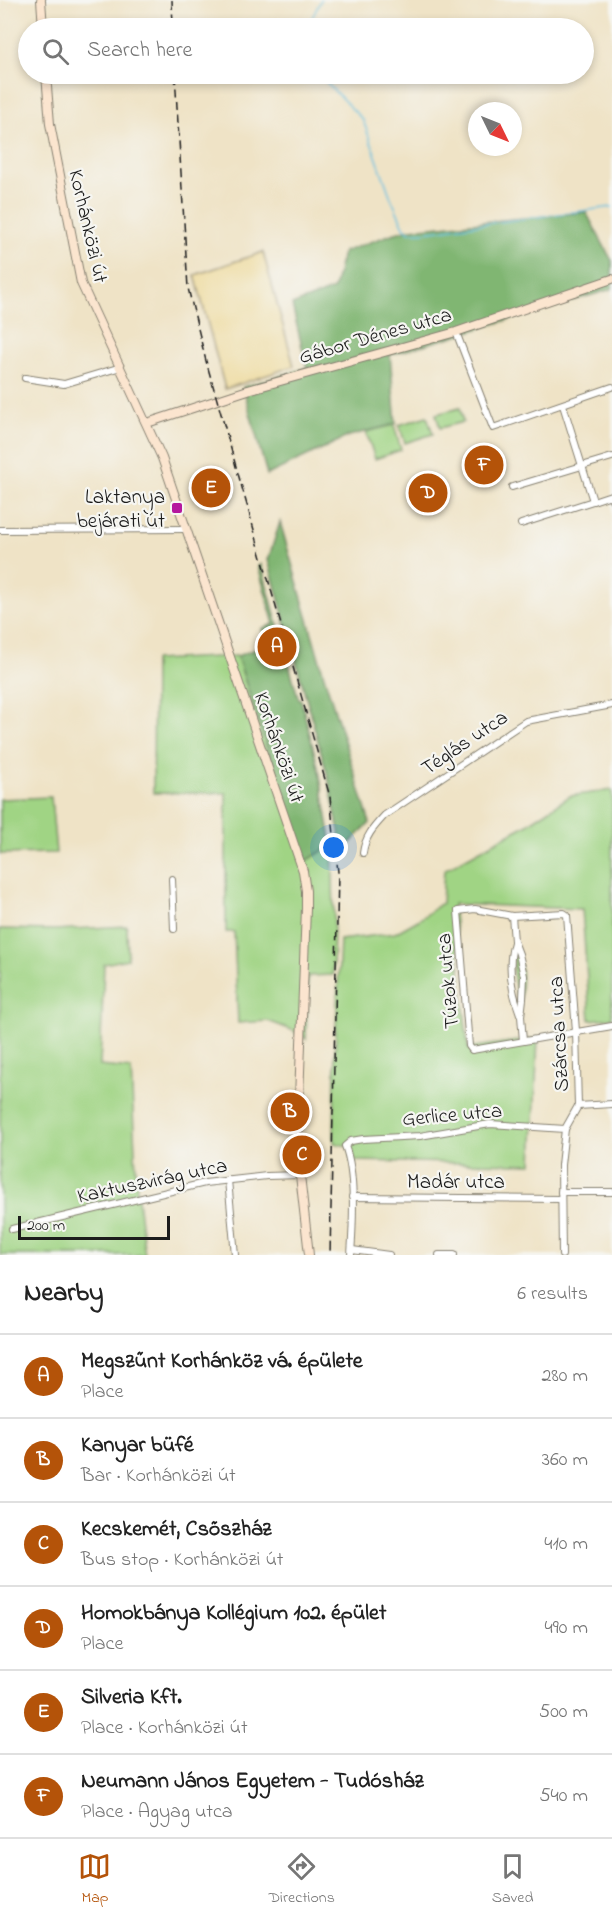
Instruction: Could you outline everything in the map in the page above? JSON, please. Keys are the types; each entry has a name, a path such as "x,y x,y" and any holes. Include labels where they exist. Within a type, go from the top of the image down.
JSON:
{"street":[{"path":"41,0 42,18"},
{"name":"Korhánközi út","path":"47,84 50,124 76,263 87,299 162,458 304,875 306,908 298,1126 300,1175 309,1255"},
{"name":"Gábor Dénes utca","path":"147,423 248,390 456,332 612,279"},
{"path":"456,332 494,428 612,387"},
{"path":"25,378 64,384 121,367"},
{"path":"562,405 593,501"},
{"path":"512,487 612,457"},
{"path":"521,524 611,495 612,499"},
{"path":"0,530 186,529"},
{"name":"Téglás utca","path":"363,853 370,831 385,814 526,721 612,705"},
{"path":"172,879 174,928"},
{"name":"Túzok utca","path":"567,915 564,913 512,916 475,909 460,910 457,914 469,1046 472,1050 477,1050 612,1026"},
{"name":"Szárcsa utca","path":"562,1255 561,1165 565,1129 578,1106 576,1031 567,915"},
{"path":"512,916 514,941 524,976 521,1016 523,1041"},
{"path":"514,941 510,976 514,1000 521,1016"},
{"path":"578,1106 612,1104"},
{"name":"Gerlice utca","path":"352,1197 348,1154 345,1146 351,1141 420,1136 490,1124 565,1129"},
{"name":"Kaktuszvirág utca","path":"12,1229 205,1183 300,1175"},
{"path":"228,1180 235,1255"},
{"name":"Madár utca","path":"352,1197 561,1196 612,1192"},
{"path":"352,1197 351,1252 389,1255"},
{"path":"439,1255 454,1255"}],"green space":[{"path":"586,212 612,261 612,289 390,355 396,424 349,436 267,475 243,387 307,368 292,305 334,289 343,252 410,229"},
{"path":"460,408 463,422 440,428 436,414"},
{"path":"427,416 433,434 405,443 399,425"},
{"path":"394,425 401,450 375,459 366,432"},
{"path":"280,522 325,679 370,823 340,853 339,831 328,777 268,560"},
{"path":"261,564 298,697 301,700 319,771 332,845 305,862 237,656 266,645 262,629 274,624 258,566"},
{"path":"237,656 304,862 332,845 333,975 308,976 306,1039 292,1030 268,1021 238,1023 234,932 226,932 226,793 153,793 154,660"},
{"path":"612,790 612,1018 590,1020 582,909 453,904 468,1048 538,1038 532,1164 351,1161 352,1147 334,1143 340,940 395,933 442,903 444,870 526,825 570,796"},
{"path":"51,797 56,853 0,854 0,799"},
{"path":"127,926 128,959 104,964 100,1066 131,1069 137,1192 145,1255 0,1255 0,929 55,930"},
{"path":"514,951 521,969 520,1004 513,973"}],"sand":[{"path":"263,252 294,366 225,389 195,275"}],"waterway":[{"path":"312,18 321,0"},
{"path":"328,84 363,120 391,198 404,227 409,232 424,232 612,207"}],"railway":[{"path":"172,0 173,18"},
{"path":"176,84 188,288 206,361 330,797 338,872 330,1255"}],"place":[{"name":"Neumann János Egyetem - Tudósház","path":"484,465"},
{"name":"Silveria Kft.","path":"211,488"},
{"name":"Homokbánya Kollégium 102. épület","path":"428,493"},
{"name":"Laktanya bejárati út","path":"177,508"},
{"name":"Megszűnt Korhánköz vá. épülete","path":"277,647"},
{"name":"Kanyar büfé","path":"290,1112"},
{"name":"Kecskemét, Csőszház","path":"302,1155"}]}
